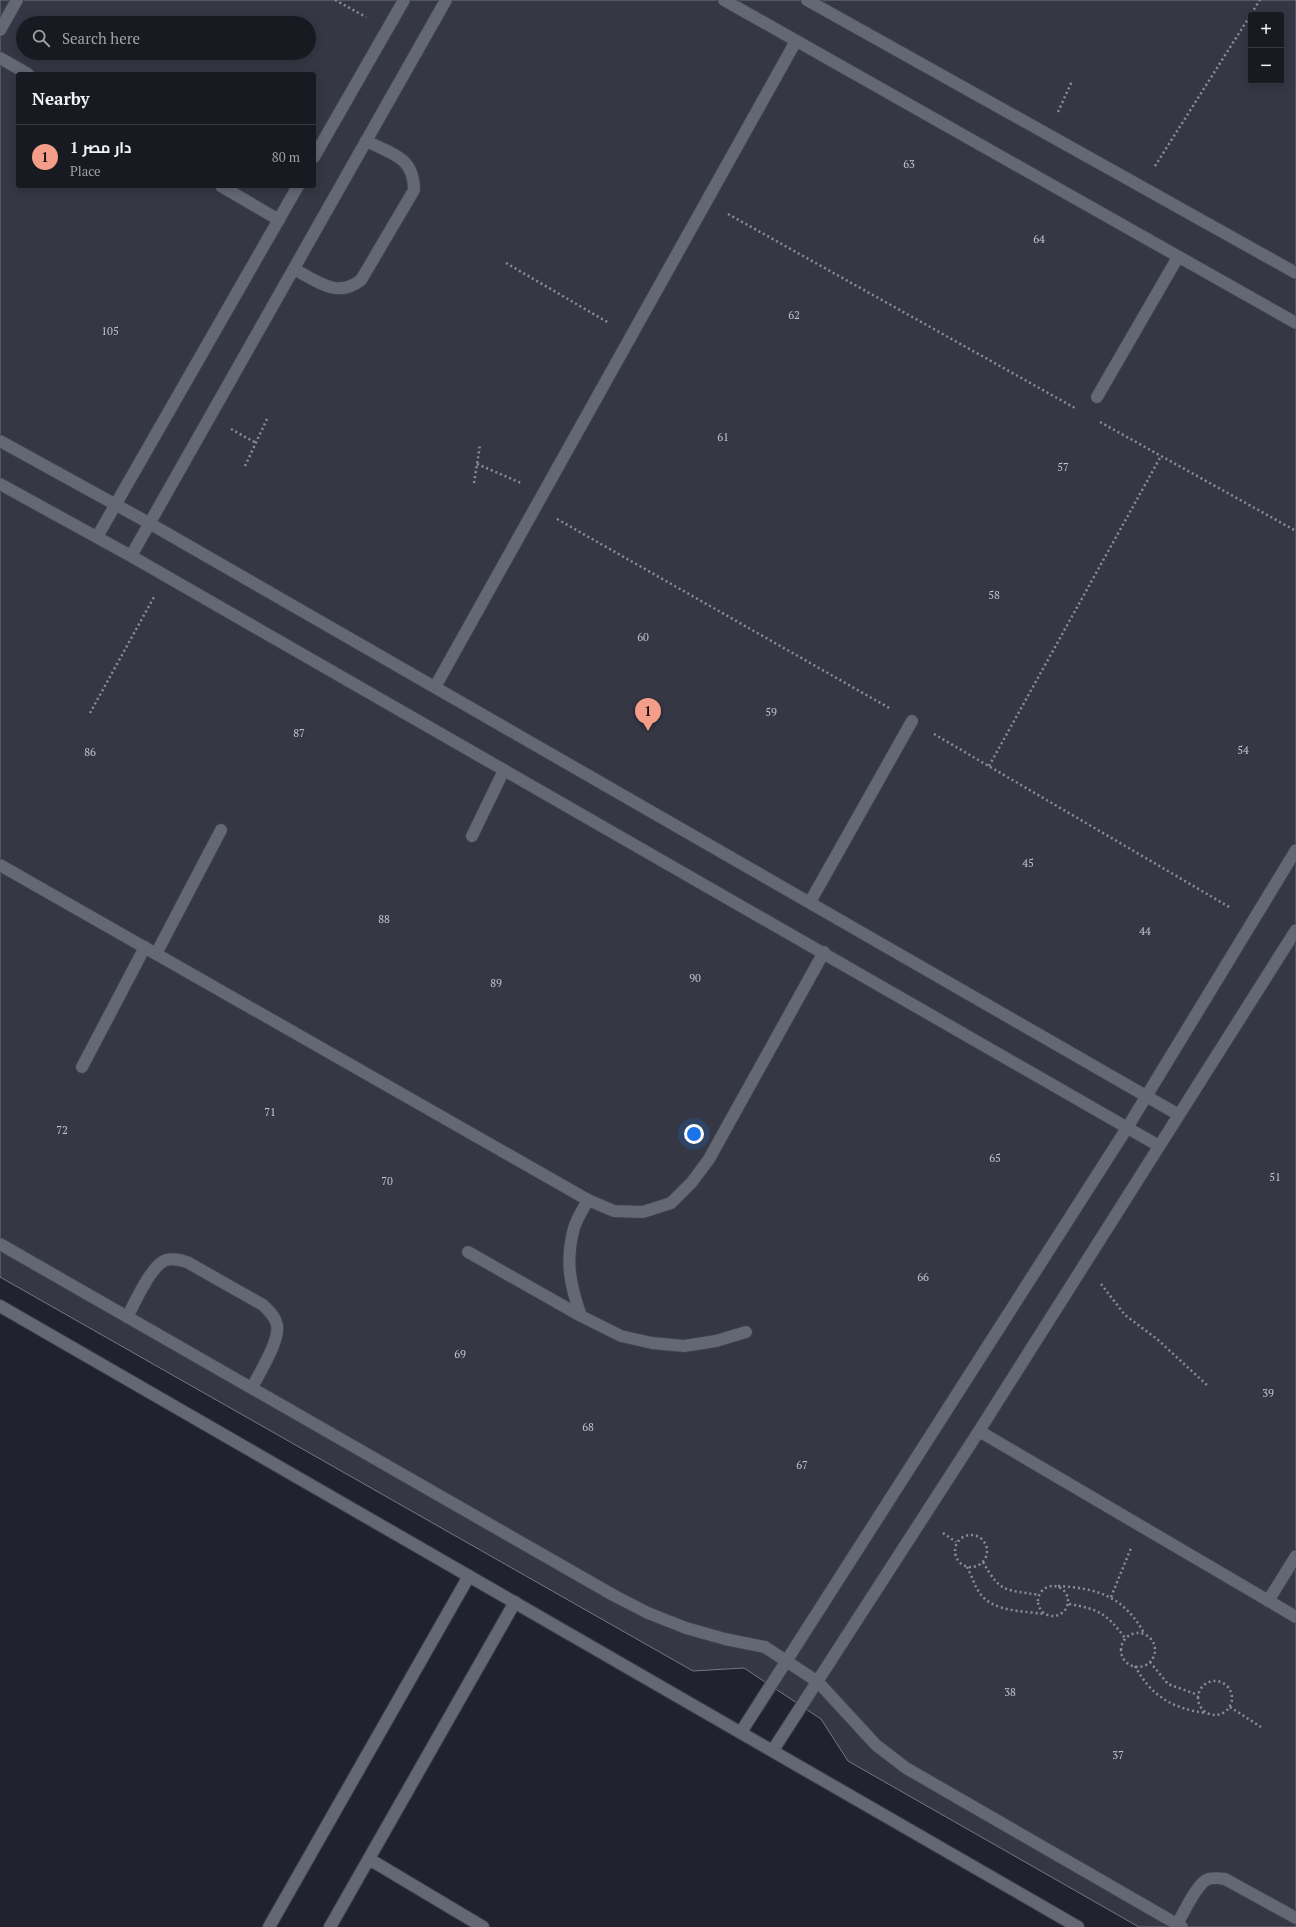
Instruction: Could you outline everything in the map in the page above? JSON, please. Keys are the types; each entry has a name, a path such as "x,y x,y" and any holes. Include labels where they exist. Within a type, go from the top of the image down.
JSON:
{"street":[{"path":"0,30 17,0"},
{"path":"316,153 404,0"},
{"path":"132,556 149,523 446,0"},
{"path":"724,0 1296,323"},
{"path":"807,0 821,3 1048,134 1296,273"},
{"path":"435,687 796,41"},
{"path":"0,58 24,72"},
{"path":"294,269 331,288 342,290 352,287 361,280 414,190 414,178 409,166 400,158 366,141"},
{"path":"224,188 279,220"},
{"path":"97,537 297,188"},
{"path":"1097,397 1178,256"},
{"path":"0,441 149,523 1179,1115"},
{"path":"0,484 132,556 824,952 1159,1146"},
{"path":"810,902 912,721"},
{"path":"472,836 504,770"},
{"path":"156,954 221,830"},
{"path":"741,1732 1127,1128 1296,850"},
{"path":"0,865 588,1200 614,1211 643,1212 671,1203 692,1182 709,1159 824,952"},
{"path":"773,1750 979,1431 1296,930"},
{"path":"82,1067 144,947"},
{"path":"581,1316 571,1287 569,1256 574,1227 588,1200"},
{"path":"0,1244 648,1613 686,1628 764,1647 818,1682 876,1745 906,1768 1179,1926 1200,1887 1207,1880 1215,1878 1225,1879 1296,1918"},
{"path":"468,1252 581,1316 621,1336 652,1343 684,1346 716,1341 746,1332"},
{"path":"127,1317 155,1267 164,1260 176,1258 187,1262 256,1301 272,1314 277,1326 276,1339 252,1388"},
{"path":"0,1306 1078,1927"},
{"path":"979,1431 1296,1617"},
{"path":"1268,1601 1296,1556"},
{"path":"269,1927 469,1576"},
{"path":"330,1927 516,1602"},
{"path":"369,1859 483,1927"}],"path":[{"path":"335,0 387,29"},
{"path":"1142,186 1260,0"},
{"path":"1048,134 1072,81"},
{"path":"707,202 1081,411"},
{"path":"506,263 632,336"},
{"path":"245,466 267,419"},
{"path":"1095,419 1296,531"},
{"path":"474,483 480,445"},
{"path":"989,766 1161,456"},
{"path":"477,464 544,492"},
{"path":"90,713 166,576"},
{"path":"1086,1262 1110,1297 1125,1315 1157,1339 1208,1386"},
{"path":"1111,1597 1140,1526"},
{"path":"972,1534 981,1538 986,1545 987,1554 983,1562 976,1567 968,1567 958,1561 954,1550 956,1542 963,1536 972,1534"},
{"path":"983,1562 991,1577 1001,1587 1039,1596"},
{"path":"968,1567 982,1596 993,1604 1005,1608 1044,1614 1052,1617 1059,1615 1066,1611 1069,1604 1068,1596 1065,1590 1058,1586"},
{"path":"1044,1614 1038,1602 1039,1596 1043,1589 1050,1586 1076,1587 1111,1597 1125,1607 1144,1633 1151,1638 1155,1647 1154,1655 1150,1662 1142,1666 1135,1666 1126,1662 1122,1655 1121,1646 1125,1638 1137,1632 1144,1633"},
{"path":"1069,1604 1098,1611 1109,1619 1125,1638"},
{"path":"1150,1662 1168,1684 1198,1695"},
{"path":"1135,1666 1143,1681 1171,1704 1188,1710 1206,1713 1219,1715 1230,1707 1233,1699 1231,1690 1221,1682 1217,1680 1208,1682 1201,1687 1198,1695 1201,1708 1206,1713"},
{"path":"1230,1707 1261,1727"}],"building":[{"path":"0,0 1296,0 1296,1927 1139,1927 848,1761 821,1719 744,1668 693,1671 0,1277"}],"place":[{"name":"دار مصر 1","path":"648,731"}]}
